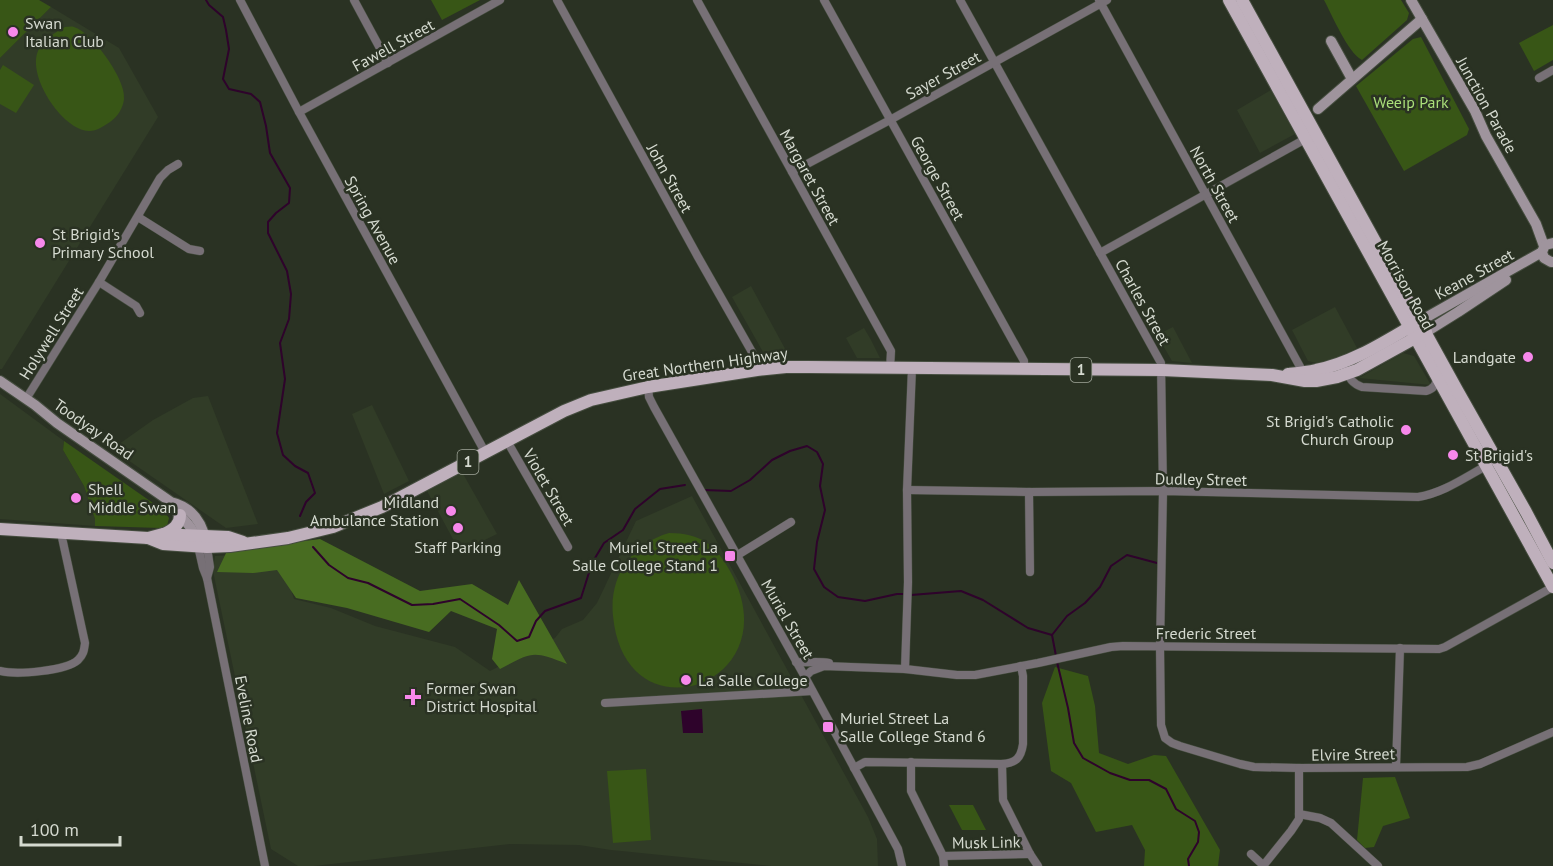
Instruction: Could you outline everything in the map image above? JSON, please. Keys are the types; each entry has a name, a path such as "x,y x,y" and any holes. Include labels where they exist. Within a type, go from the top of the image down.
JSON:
{"main road":[{"name":"Morrison Road","path":"1229,0 1311,136 1418,329 1521,502 1553,563"},
{"name":"Morrison Road","path":"1242,0 1311,136"},
{"name":"Great Northern Highway","path":"0,529 148,538 163,544 228,537 247,543 288,538 333,527 382,507 564,411 591,400 648,387 757,370 912,368 1162,370 1327,379 1363,353 1418,329"},
{"name":"Morrison Road","path":"1418,329 1438,377 1553,587"},
{"path":"163,534 176,526 180,515"},
{"name":"Great Northern Highway","path":"148,538 163,534 201,541"}],"street":[{"name":"Spring Avenue","path":"240,0 485,452"},
{"path":"354,0 388,63"},
{"name":"Fawell Street","path":"299,112 500,0"},
{"name":"John Street","path":"557,0 752,352 757,370"},
{"name":"Margaret Street","path":"697,0 891,351 890,369"},
{"name":"George Street","path":"824,0 1024,361 1024,370"},
{"name":"Charles Street","path":"960,0 1161,363 1163,491 1161,725"},
{"name":"Junction Parade","path":"1411,0 1536,224 1549,254"},
{"name":"Sayer Street","path":"792,172 890,120 1102,1"},
{"name":"North Street","path":"1102,1 1304,377"},
{"path":"1318,109 1422,20"},
{"path":"1331,41 1352,79"},
{"path":"1539,78 1553,70"},
{"path":"1100,253 1311,136"},
{"name":"Holywell Street","path":"26,399 160,178 178,164"},
{"path":"138,217 189,249 200,251"},
{"name":"Keane Street","path":"1418,329 1458,312 1549,254"},
{"path":"99,282 136,306 140,313"},
{"path":"904,669 912,368"},
{"path":"1345,368 1357,386 1362,387 1426,391 1431,390 1438,377"},
{"name":"Toodyay Road","path":"0,381 171,502 182,505 194,515 203,529 201,541"},
{"name":"Muriel Street","path":"648,387 649,397 654,407 898,849 902,866"},
{"name":"Violet Street","path":"507,441 568,547"},
{"name":"Dudley Street","path":"907,490 1163,491 1418,497 1441,491 1486,466"},
{"path":"1029,492 1030,572"},
{"name":"Toodyay Road","path":"171,502 201,541"},
{"path":"736,556 791,522"},
{"path":"0,671 35,672 67,665 80,658 84,652 85,643 61,532"},
{"name":"Eveline Road","path":"201,541 203,568 207,578 265,866"},
{"name":"Frederic Street","path":"805,677 811,671 824,666 975,675 1111,647 1439,649 1553,587"},
{"path":"1396,767 1400,648"},
{"name":"Frederic Street","path":"796,662 820,661 846,666"},
{"path":"854,768 866,762 1002,764 1016,761 1023,744 1021,666"},
{"path":"605,704 812,691"},
{"name":"Elvire Street","path":"1161,725 1165,738 1180,746 1254,767 1299,768 1467,767 1553,732"},
{"path":"911,762 911,791 943,856 944,866"},
{"path":"1002,764 1003,800 1038,866"},
{"path":"1251,854 1263,866 1296,823 1299,814 1299,768"},
{"path":"1299,814 1320,818 1330,823 1378,866"},
{"name":"Musk Link","path":"943,856 1030,854"}],"shaded area":[{"name":"St Brigid's Primary School","path":"51,7 119,48 158,117 0,369 0,58"},
{"path":"1271,90 1295,134 1260,153 1237,110"},
{"path":"751,286 789,356 767,359 732,297"},
{"path":"1335,307 1357,348 1341,357 1316,363 1308,361 1292,330"},
{"path":"1173,327 1192,363 1172,361 1157,335"},
{"path":"864,328 880,358 857,358 846,338"},
{"path":"1403,353 1414,356 1431,385 1359,378"},
{"path":"0,394 64,441 63,450 84,486 95,519 95,526 0,519"},
{"path":"208,396 258,524 226,528 112,449 153,420 193,398"},
{"path":"372,405 409,481 384,494 352,414"},
{"path":"462,472 497,534 460,552 427,491"},
{"path":"692,496 868,817 877,839 878,866 771,866 579,845 510,844 298,866 271,849 213,571 215,556 279,552 294,599 331,608 375,626 455,647 490,671 555,638 562,629 583,620 597,603 636,521"},
{"path":"702,709 703,733 683,733 681,711"}],"green space":[{"name":"Swan Italian Club","path":"0,0 39,0 51,7 0,58"},
{"path":"431,0 480,0 442,20"},
{"path":"1324,0 1401,0 1409,13 1407,20 1362,60 1351,50"},
{"path":"1553,25 1553,60 1534,71 1519,43"},
{"path":"65,27 73,27 90,38 115,70 123,91 123,103 117,115 110,122 95,130 89,131 68,122 49,100 38,74 36,62 40,47"},
{"name":"Weeip Park","path":"1421,37 1469,129 1467,135 1404,171 1356,86 1413,39"},
{"path":"3,65 34,85 16,113 0,104 0,70"},
{"path":"64,441 163,510 169,518 167,526 161,528 95,526 95,519 84,486 63,450"},
{"path":"669,533 690,535 712,547 730,571 744,611 740,644 724,668 700,684 672,687 645,678 624,655 613,616 615,588 625,564 644,545"},
{"path":"320,539 420,591 472,584 508,605 519,580 567,664 546,656 532,655 500,669 492,659 497,629 451,611 429,632 347,608 296,598 277,570 253,573 217,572 227,551"},
{"path":"1055,667 1088,676 1095,706 1099,753 1128,764 1154,755 1166,756 1220,850 1218,866 1144,866 1145,850 1132,825 1096,832 1071,783 1051,771 1042,703"},
{"path":"646,769 651,840 613,843 607,771"},
{"path":"1395,777 1410,818 1383,826 1374,847 1365,848 1357,840 1363,778"},
{"path":"949,805 973,805 986,830 962,830"}],"waterway":[{"path":"206,0 223,17 226,30 229,49 223,79 229,89 251,94 260,102 270,153 290,188 289,203 268,222 268,233 287,271 291,294 289,319 280,343 285,379 277,433 283,455 295,466 308,473 315,493 306,502 300,516"},
{"path":"704,490 731,491 750,480 772,460 807,446 817,452 823,464 820,486 825,510 817,542 814,569 824,587 838,597 865,601 905,594"},
{"path":"313,547 329,565 348,578 368,583 412,605 460,599 499,625 517,641 529,637 536,621 545,611 581,598 592,563 604,543 623,530 635,509 660,489 685,485"},
{"path":"1052,635 1067,616 1085,603 1100,587 1111,566 1127,555 1157,563"},
{"path":"911,595 961,591 983,600 1028,628 1052,635"},
{"path":"1052,635 1056,656"},
{"path":"1057,662 1074,743 1083,758 1110,773 1130,780 1149,780 1166,789 1176,809 1195,821 1199,832 1198,842 1188,859 1189,866"}],"place":[{"name":"Swan Italian Club","path":"13,32"},
{"name":"St Brigid's Primary School","path":"40,243"},
{"name":"Landgate","path":"1528,357"},
{"name":"St Brigid's Catholic Church Group","path":"1406,430"},
{"name":"St Brigid's","path":"1453,455"},
{"name":"Shell Middle Swan","path":"76,498"},
{"name":"Midland Ambulance Station","path":"451,511"},
{"name":"Staff Parking","path":"458,528"},
{"name":"Muriel Street La Salle College Stand 1","path":"730,556"},
{"name":"La Salle College","path":"686,680"},
{"name":"Former Swan District Hospital","path":"413,697"},
{"name":"Muriel Street La Salle College Stand 6","path":"828,727"}]}
